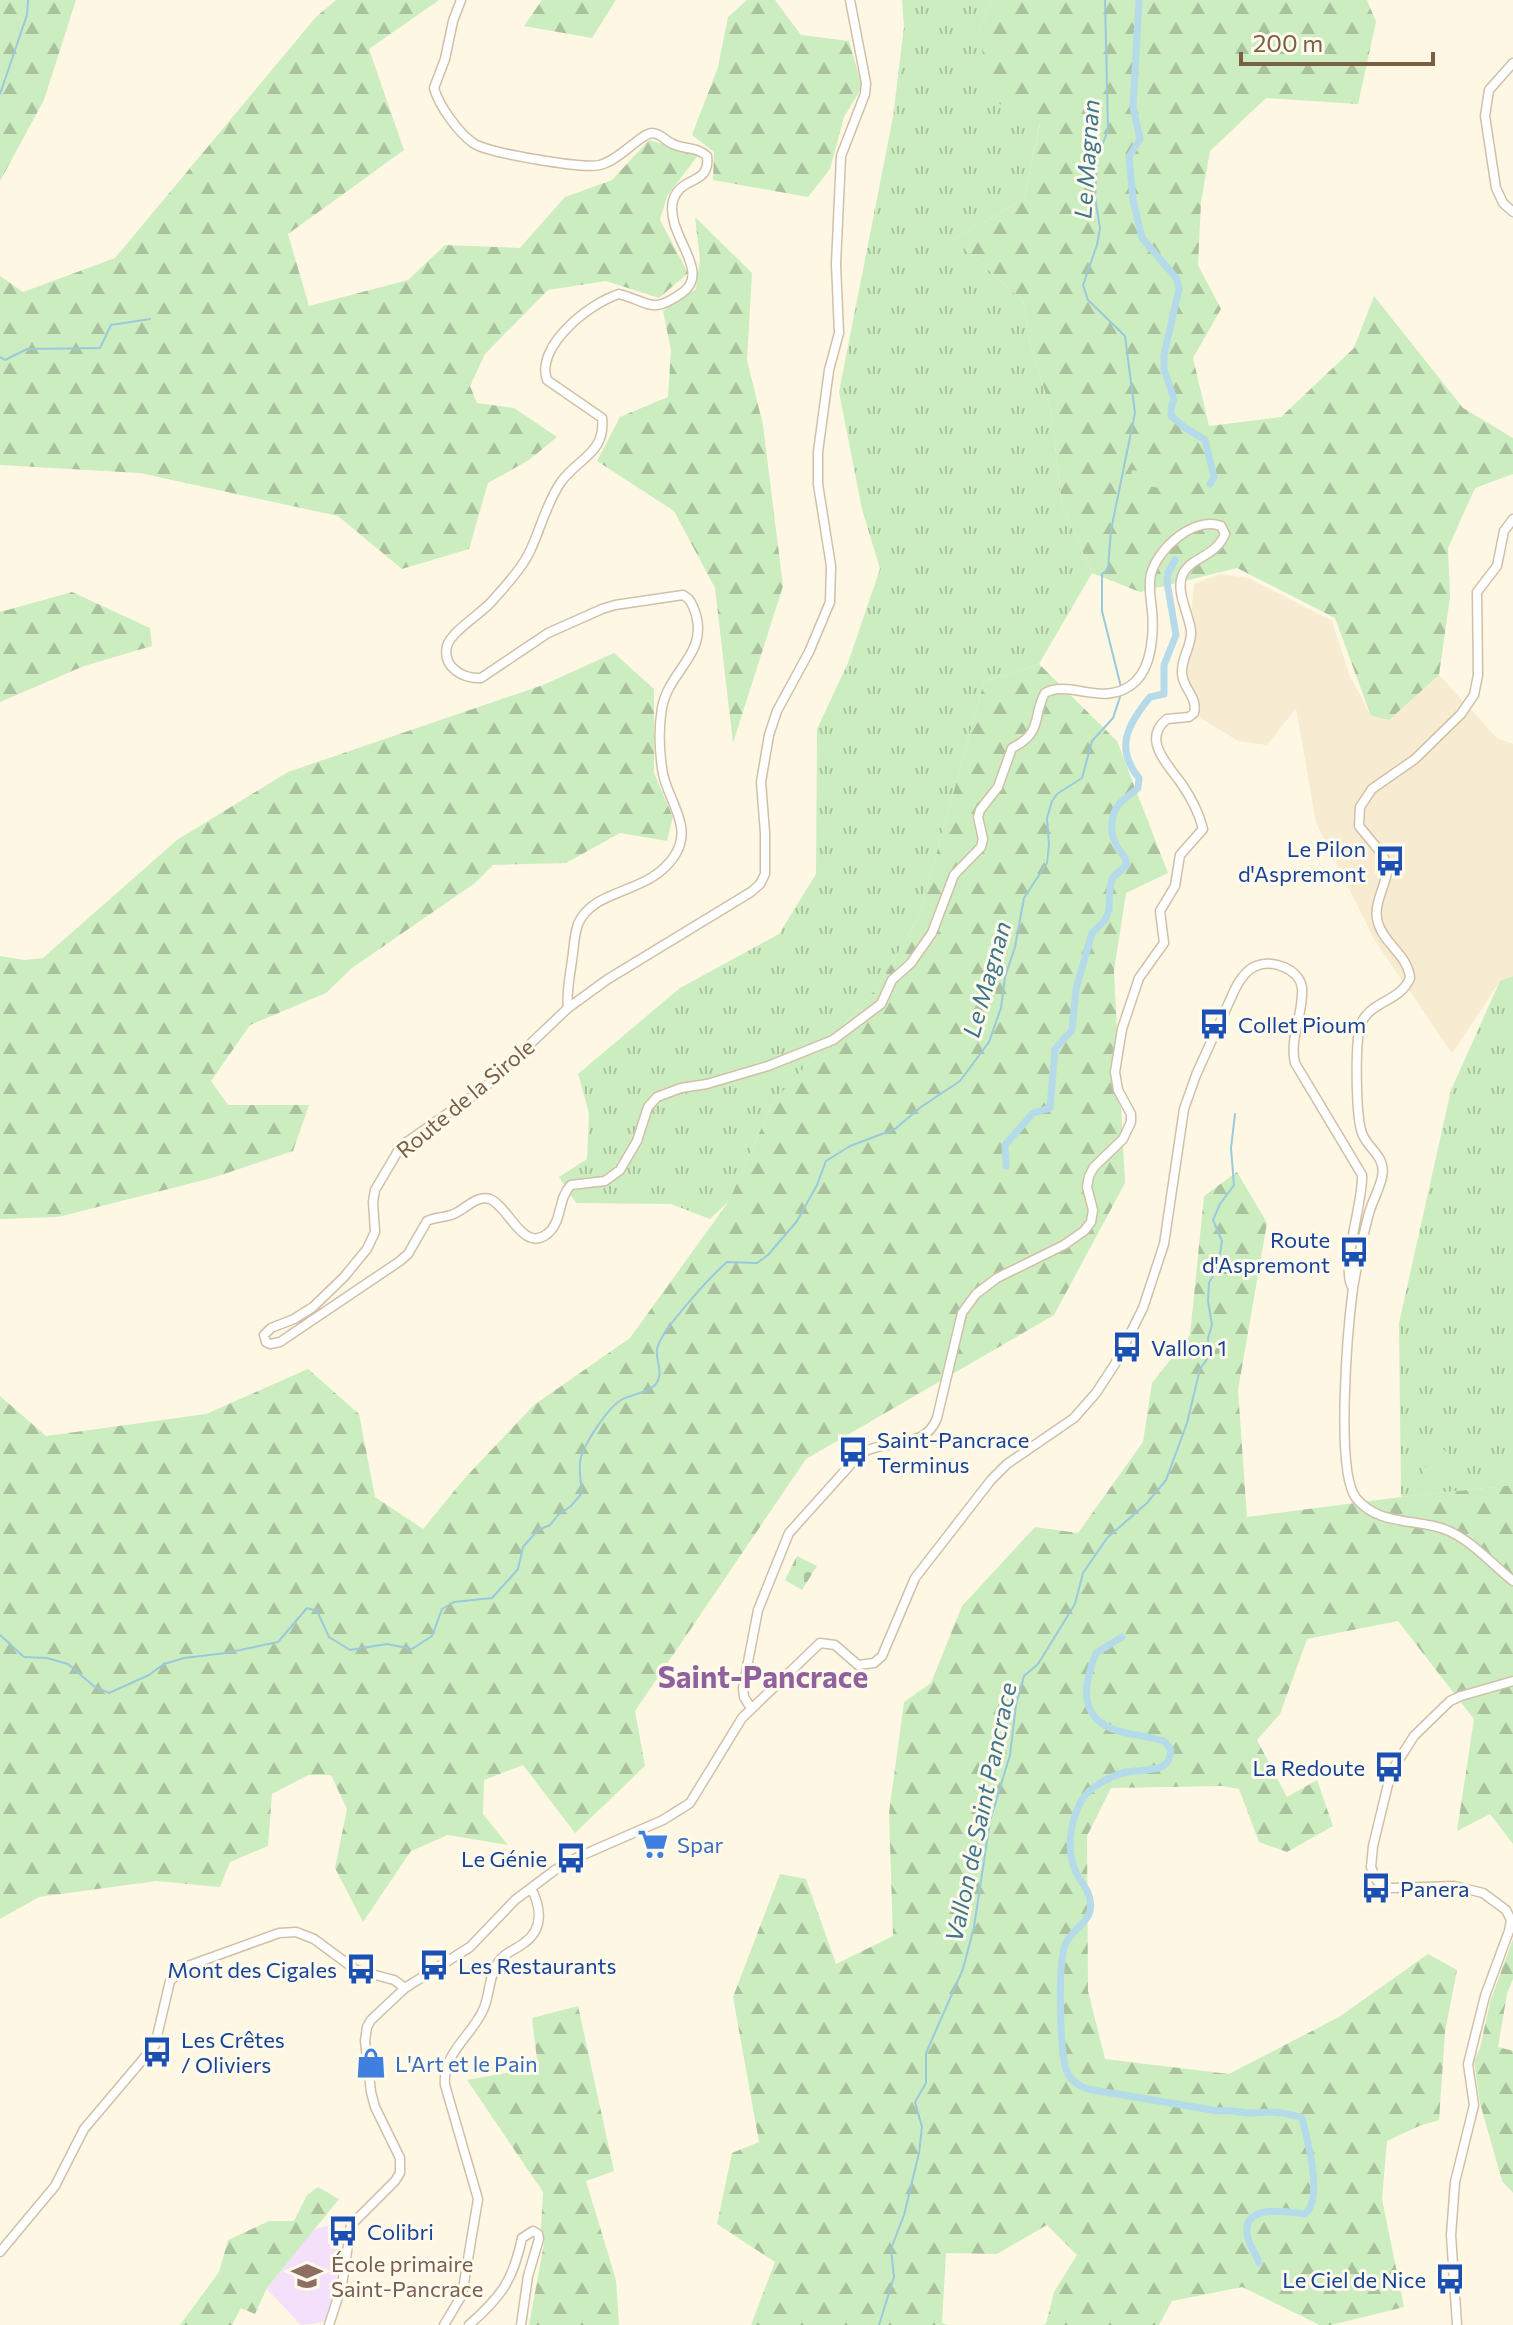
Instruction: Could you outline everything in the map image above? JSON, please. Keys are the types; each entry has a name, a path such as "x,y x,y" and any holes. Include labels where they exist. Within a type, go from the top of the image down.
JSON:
{"street":[{"path":"461,0 434,88 444,108 473,143 527,157 588,166 620,157 651,133 658,134 671,144 701,150 707,156 709,166 704,174 681,187 674,198 674,228 693,270 692,283 660,306 619,294 608,297 563,332 544,360 547,380 602,418 598,445 559,484 529,553 484,610 447,645 449,664 458,673 470,679 481,678 548,633 615,605 683,595 691,600 698,619 699,634 691,655 665,694 659,729 664,778 682,827 679,847 673,859 649,881 602,899 580,921 576,931 568,1008"},
{"path":"568,1008 608,979 751,892 764,877 761,782 767,744 777,711 822,624 831,593 831,566 818,484 818,452 829,370 839,333 836,264 841,156 865,94 866,83 850,0"},
{"path":"1513,63 1489,90 1485,109 1496,188 1503,203 1513,212"},
{"path":"1513,519 1504,531 1497,566 1477,592 1478,675 1474,695 1448,727 1415,759 1372,789 1360,807 1359,826 1388,866 1378,904 1378,924 1406,963 1410,978 1400,995 1370,1011 1359,1029 1357,1062 1361,1131 1378,1155 1383,1169 1368,1214 1353,1288 1345,1438 1347,1476 1358,1500 1380,1515 1453,1533 1513,1581"},
{"name":"Route de la Sirole","path":"568,1008 484,1088 401,1146 375,1190 375,1232 367,1249 313,1307 266,1331 266,1342 280,1342 400,1261 408,1254 427,1221 450,1215 480,1199 492,1200 524,1234 532,1239 542,1238 553,1229 561,1199 571,1185 605,1181 620,1170 637,1141 648,1107 657,1097 768,1066 833,1040 867,1017 881,1004 898,972 911,963 923,948 932,933 951,881 981,847 980,810 998,787 1012,748 1021,744 1037,724 1045,693 1059,689 1104,695 1134,683 1143,671 1150,651 1152,612 1149,585 1157,561 1181,534 1189,530 1207,524 1221,526 1225,531 1225,537 1214,552 1190,565 1181,578 1191,639 1181,670 1194,700 1194,713 1189,717 1167,719 1159,727 1156,737 1160,754 1183,787 1203,829 1180,855 1175,886 1160,911 1164,943 1139,978 1122,1029 1115,1072 1118,1090 1131,1114 1130,1127 1120,1143 1091,1172 1087,1187 1093,1212 1088,1227 1051,1253 985,1285 962,1313 937,1418 929,1433 919,1439 869,1448 860,1454 789,1533 758,1610 743,1688 744,1697 751,1708"},
{"path":"329,2325 342,2285 351,2225 400,2173 400,2158 375,2107 365,2041 371,2020 405,1988 470,1947 506,1909 570,1861 663,1820 690,1803 733,1731 751,1708 823,1642 835,1645 858,1665 874,1663 882,1656 915,1578 991,1480 1007,1464 1074,1418 1107,1378 1140,1315 1158,1268 1169,1218 1180,1123 1196,1075 1235,989 1242,977 1258,965 1283,967 1300,981 1301,996 1292,1053 1295,1063 1362,1175 1363,1192 1355,1223 1348,1279 1353,1288"},
{"path":"1457,2325 1451,2235 1455,2182 1474,2105 1468,2064 1511,1920 1506,1910 1492,1899 1463,1887 1383,1885 1373,1874 1372,1857 1391,1772 1414,1736 1450,1701 1513,1681"},
{"path":"444,2325 462,2295 478,2199 445,2085 445,2073 451,2057 481,2014 496,1965 537,1929 540,1905 531,1888"},
{"path":"0,2252 55,2186 84,2129 155,2045 170,1981 185,1967 279,1933 296,1932 314,1939 356,1970 394,1980 405,1988"},
{"path":"469,2325 506,2285 514,2269 522,2238 533,2231 539,2239 528,2276 521,2325"}],"shaded area":[{"path":"1220,574 1248,578 1332,621 1349,674 1371,716 1389,720 1439,675 1498,739 1513,744 1513,976 1500,981 1452,1053 1375,941 1316,823 1296,708 1267,745 1238,741 1201,718 1186,672 1194,584"},
{"name":"École primaire Saint-Pancrace","path":"326,2226 341,2232 336,2286 324,2322 301,2325 267,2289 312,2230"}],"green space":[{"path":"0,0 76,0 44,100 0,181"},
{"path":"336,0 439,0 369,49 404,150 288,234 309,306 408,280 445,245 520,248 565,197 612,180 649,140 699,154 667,196 660,220 688,273 659,298 606,281 548,290 485,354 470,386 477,403 514,408 557,437 529,460 488,483 469,549 402,569 338,516 140,473 0,465 0,276 23,292 115,258 316,17"},
{"path":"542,0 616,0 592,38 524,26"},
{"path":"747,0 775,0 801,35 849,41 862,87 844,117 830,169 808,197 713,180 714,152 692,135 718,67 728,17"},
{"path":"902,0 991,0 980,31 1040,123 1024,199 954,239 1023,301 1031,346 1051,411 1062,505 1092,573 1039,664 984,682 919,917 877,988 773,1102 729,1201 710,1219 671,1204 576,1203 559,1177 587,1159 589,1113 578,1074 680,988 779,934 816,874 817,729 848,663 880,569 862,509 839,392 893,117 904,27"},
{"path":"991,0 1367,0 1376,22 1358,104 1266,98 1210,151 1201,202 1198,265 1221,309 1193,358 1209,426 1281,417 1354,348 1374,296 1463,408 1513,438 1513,474 1475,488 1448,548 1450,597 1439,675 1389,720 1371,716 1335,618 1237,568 1140,592 1092,573 1062,505 1051,411 1031,346 1023,301 954,239 1024,199 1040,124 988,98 980,31"},
{"path":"695,217 752,273 747,360 763,425 783,586 733,743 715,588 674,511 597,461 620,417 668,397 671,350 663,311 696,289 700,260"},
{"path":"1132,470 1164,474 1162,488 1130,484"},
{"path":"72,592 150,628 152,646 84,666 0,702 0,612"},
{"path":"614,653 654,689 654,773 673,817 667,841 620,833 566,863 493,865 475,883 352,968 326,993 250,1025 211,1081 228,1105 309,1105 293,1151 212,1178 58,1217 0,1219 0,956 24,960 43,958 177,840 288,772 543,685"},
{"path":"1039,664 1117,741 1168,873 1126,893 1114,971 1125,1183 1054,1315 806,1459 635,1711 645,1766 575,1833 523,1765 484,1780 483,1814 508,1845 448,1835 411,1851 363,1922 335,1868 347,1809 331,1775 308,1775 272,1794 268,1846 230,1862 220,1887 156,1881 39,1897 0,1919 0,1396 46,1436 206,1414 308,1369 359,1414 375,1497 423,1529 464,1479 534,1405 630,1338 729,1201 773,1102 877,988 919,917 984,682"},
{"path":"1513,976 1513,1485 1401,1497 1399,1323 1451,1090 1500,981"},
{"path":"1237,1172 1267,1223 1238,1390 1247,1517 1513,1485 1513,1844 1490,1814 1457,1831 1474,1719 1398,1621 1307,1639 1280,1714 1257,1740 1287,1797 1317,1780 1333,1826 1287,1852 1259,1842 1239,1789 1222,1786 1111,1788 1087,1836 1088,1991 1105,2059 1229,2074 1339,2017 1428,1954 1457,1970 1445,2032 1439,2120 1387,2141 1382,2199 1404,2307 1320,2325 1242,2287 1172,2301 1159,2325 1043,2325 1046,2324 1054,2292 1077,2255 1047,2225 997,2254 946,2253 942,2323 948,2325 751,2325 775,2262 717,2224 732,2153 759,2142 733,1997 780,1874 806,1879 836,1964 893,1936 889,1813 904,1702 931,1683 962,1606 1035,1527 1078,1533 1143,1442 1152,1383 1190,1335 1204,1196"},
{"path":"1442,1448 1454,1458 1434,1481 1422,1471"},
{"path":"797,1556 817,1566 802,1590 785,1580"},
{"path":"1513,1939 1513,1979 1507,1994 1498,2047 1513,2051 1513,2193 1502,2181 1480,2103 1474,2061 1490,2002"},
{"path":"578,2006 614,2171 586,2181 616,2280 619,2325 529,2325 544,2244 541,2227 543,2192 467,2080 538,2067 532,2018"},
{"path":"318,2187 339,2199 267,2288 255,2314 241,2308 232,2325 180,2325 219,2272 228,2240 269,2221 294,2221 307,2195"}],"waterway":[{"path":"0,94 27,15 28,0"},
{"name":"Le Magnan","path":"1105,0 1108,130 1097,158 1095,197 1100,228 1083,285 1088,300 1125,336 1135,413 1111,530 1108,569 1102,574 1102,611 1121,687"},
{"path":"1139,0 1133,107 1140,139 1129,157 1133,200 1142,238 1177,279 1179,289 1164,355 1164,369 1174,399 1171,416 1205,440 1214,477 1210,484"},
{"path":"0,357 5,360 27,349 100,348 111,325 150,319"},
{"path":"1006,1166 1005,1145 1033,1113 1050,1108 1055,1049 1072,1030 1076,989 1092,933 1105,920 1109,910 1113,877 1127,865 1113,836 1112,823 1118,805 1138,788 1139,778 1127,756 1130,727 1150,697 1164,694 1164,665 1176,635 1167,582 1175,560"},
{"name":"Le Magnan","path":"0,1635 24,1657 47,1658 68,1664 95,1687 109,1693 149,1675 164,1664 278,1642 307,1608 317,1611 329,1637 350,1650 387,1644 412,1649 432,1636 442,1609 454,1602 492,1598 518,1569 523,1547 538,1530 550,1525 582,1493 580,1462 602,1419 621,1400 655,1385 660,1372 657,1354 660,1341 699,1290 727,1262 757,1263 768,1255 797,1221 826,1161 850,1146 895,1129 960,1081 989,1042 1001,1008 1005,977 1015,947 1024,898 1047,863 1047,818 1052,801 1057,794 1082,778 1092,741 1113,718 1121,694"},
{"name":"Vallon de Saint Pancrace","path":"879,2325 894,2277 891,2249 904,2215 919,2153 922,2127 915,2102 926,2083 926,2053 963,1969 974,1927 990,1821 1010,1755 1016,1705 1024,1676 1038,1664 1075,1604 1083,1573 1107,1538 1147,1503 1166,1480 1187,1423 1200,1369 1210,1355 1208,1338 1212,1325 1209,1283 1218,1266 1222,1241 1213,1220 1234,1185 1231,1148 1235,1114"},
{"path":"1122,1637 1096,1653 1087,1692 1092,1713 1111,1728 1164,1741 1171,1750 1163,1766 1126,1772 1101,1783 1089,1791 1077,1810 1071,1830 1070,1850 1091,1906 1089,1915 1067,1940 1063,1955 1060,2010 1065,2064 1072,2079 1087,2089 1218,2111 1276,2112 1302,2118 1314,2182 1311,2206 1305,2214 1278,2211 1252,2217 1248,2223 1247,2237 1259,2263"}],"place":[{"name":"Le Pilon d'Aspremont","path":"1390,861"},
{"name":"Collet Pioum","path":"1214,1024"},
{"name":"Route d'Aspremont","path":"1354,1252"},
{"name":"Vallon 1","path":"1127,1347"},
{"name":"Saint-Pancrace Terminus","path":"853,1452"},
{"name":"La Redoute","path":"1389,1767"},
{"name":"Spar","path":"653,1844"},
{"name":"Le Génie","path":"571,1858"},
{"name":"Panera","path":"1376,1888"},
{"name":"Les Restaurants","path":"434,1965"},
{"name":"Mont des Cigales","path":"361,1969"},
{"name":"Les Crêtes / Oliviers","path":"157,2052"},
{"name":"L'Art et le Pain","path":"371,2063"},
{"name":"Colibri","path":"343,2231"},
{"name":"École primaire Saint-Pancrace","path":"307,2276"},
{"name":"Le Ciel de Nice","path":"1450,2279"}],"district":[{"name":"Saint-Pancrace","path":"763,1675"}]}
